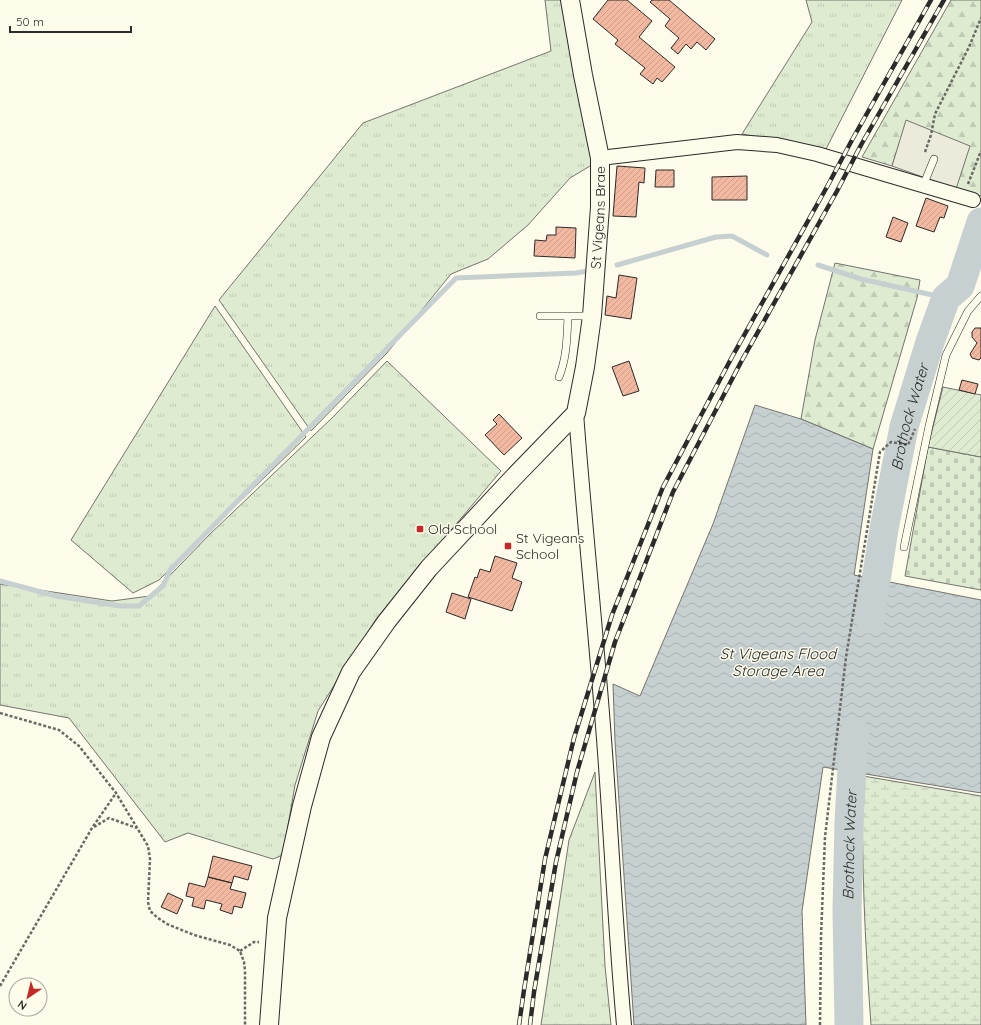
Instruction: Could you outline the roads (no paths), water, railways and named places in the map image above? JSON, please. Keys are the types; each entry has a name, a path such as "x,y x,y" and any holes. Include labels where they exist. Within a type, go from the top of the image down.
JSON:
{"street":[{"name":"St Vigeans Brae","path":"570,0 583,75 600,158 600,207 592,316 585,367 576,413"},
{"path":"600,158 737,142 755,142 777,145 817,154 968,199"},
{"path":"269,1025 277,918 302,806 321,737 351,672 387,621 428,568 576,413"},
{"path":"576,413 585,535 603,727 624,1025"}],"lane":[{"path":"923,186 934,159"},
{"path":"904,547 929,426 946,355 968,311 981,296"},
{"path":"540,316 592,316"},
{"path":"559,376 563,367 566,350 568,316"}],"water":[{"name":"St Vigeans Flood Storage Area","path":"755,405 801,419 873,449 854,575 981,600 981,793 823,767 802,911 806,1025 634,1025 615,741 613,684 640,696 713,524"}],"waterway":[{"name":"Brothock Water","path":"870,619 884,529 904,427 930,342 946,298 960,286 981,222"},
{"path":"617,265 716,237 732,236 767,255"},
{"path":"818,265 861,279 946,298"},
{"path":"0,581 56,596 120,606 139,606 163,586 170,570 456,278 576,273 588,271"},
{"name":"Brothock Water","path":"849,1025 847,910 849,822 855,733"}],"railway":[{"path":"519,1025 545,859 574,738 612,615 663,487 732,357 931,0"},
{"path":"530,1025 534,992 556,862 577,772 615,642 673,492 741,362 837,191 861,145 944,0"}],"place":[{"name":"Old School","path":"420,529"},
{"name":"St Vigeans School","path":"508,546"}]}
